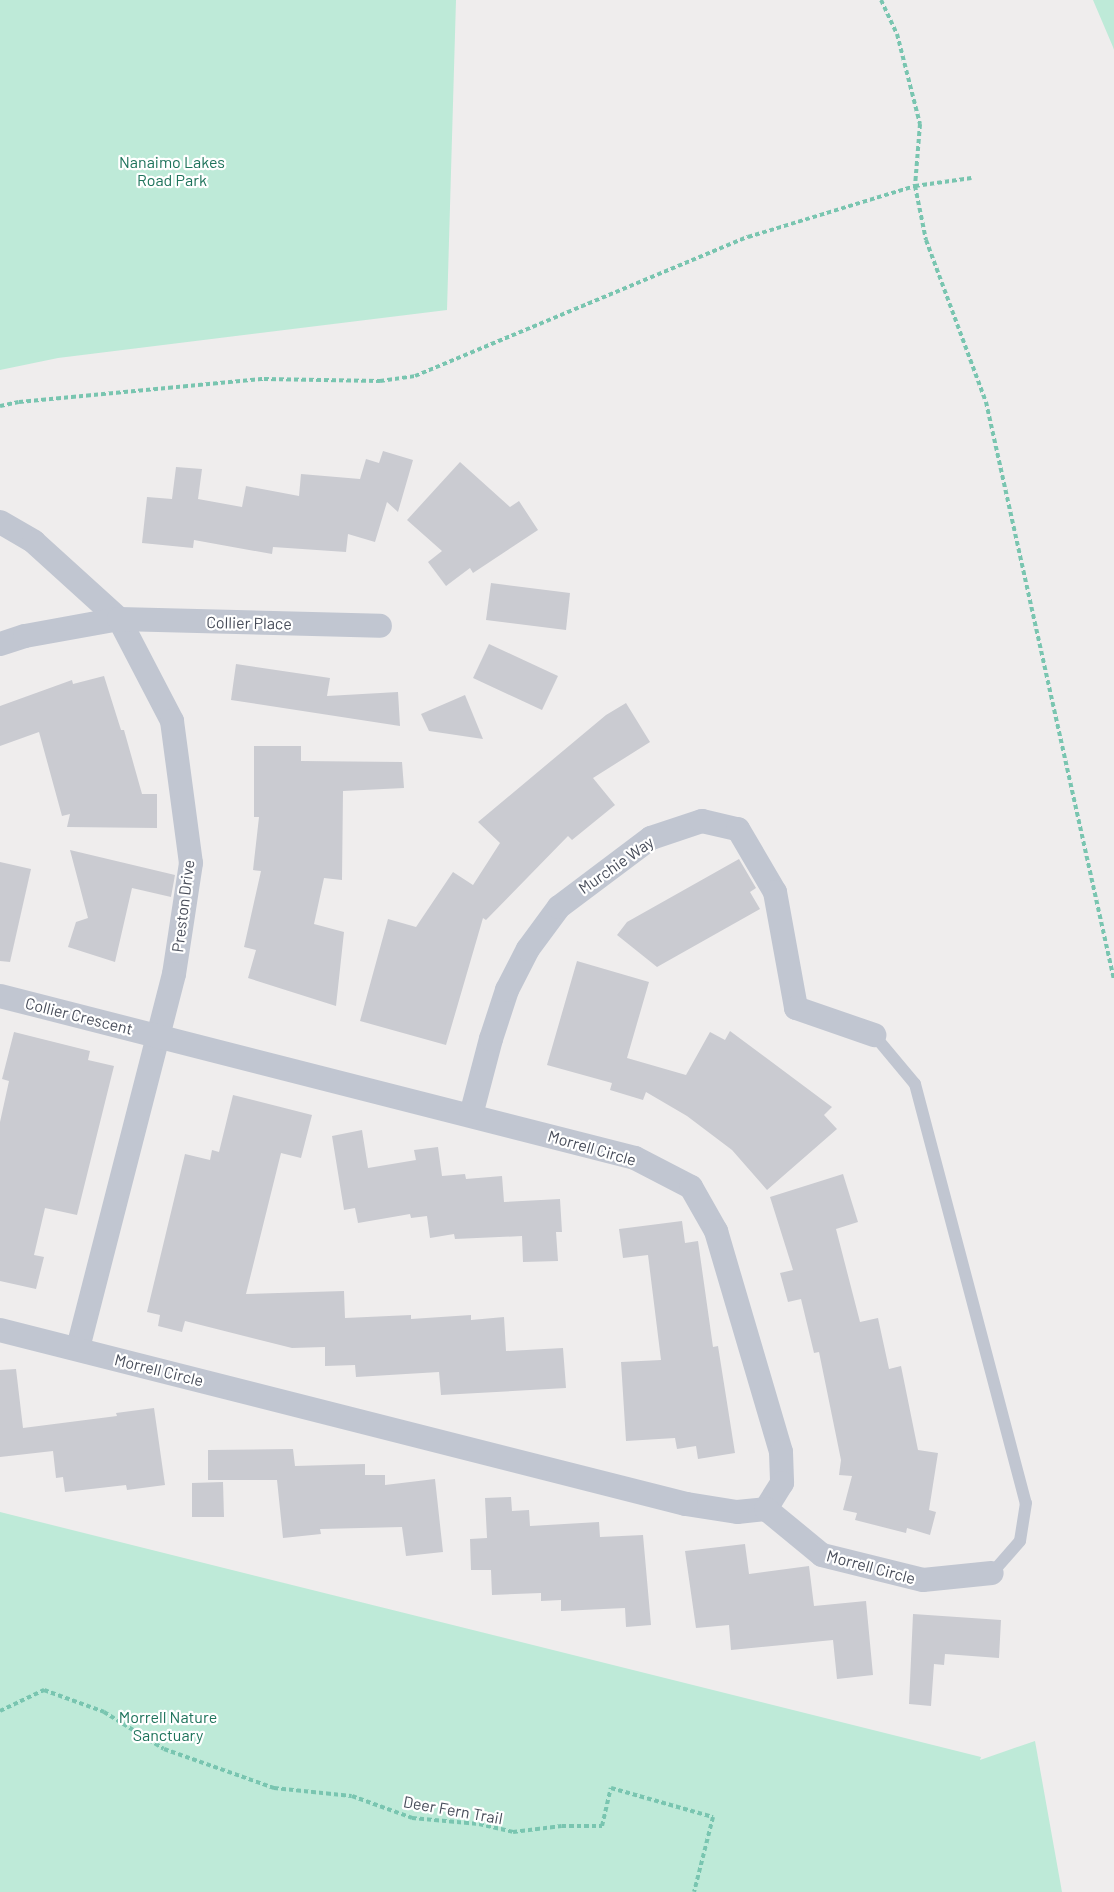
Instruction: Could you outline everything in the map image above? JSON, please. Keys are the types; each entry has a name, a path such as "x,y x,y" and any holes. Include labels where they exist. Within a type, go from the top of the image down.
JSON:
{"street":[{"name":"Preston Drive","path":"0,522 33,542 119,619 172,721 191,863 174,974 78,1349"},
{"name":"Collier Place","path":"119,619 380,626"},
{"path":"0,644 25,636 119,619"},
{"name":"Murchie Way","path":"471,1115 507,990 528,949 559,907 651,838 702,821 738,829 775,892 796,1008 874,1035"},
{"name":"Collier Crescent","path":"0,996 158,1035"},
{"name":"Morrell Circle","path":"158,1035 635,1158 691,1187 716,1231 781,1452 782,1483 766,1509"},
{"name":"Morrell Circle","path":"0,1330 686,1504 737,1512 766,1509 822,1555 923,1580 992,1573"}],"lane":[{"path":"874,1035 915,1084 1026,1503 1020,1541 992,1573"}],"path":[{"path":"880,0 897,34 920,124 915,186 926,240 986,402 1114,980"},
{"path":"0,406 19,402 264,379 380,381 415,376 748,237 915,186 971,178"},
{"name":"Deer Fern Trail","path":"0,1711 45,1690 104,1712 164,1749 274,1788 352,1796 411,1818 479,1824 513,1832 562,1826 602,1826 611,1788 713,1817 694,1892"}],"green space":[{"name":"Nanaimo Lakes Road Park","path":"0,0 456,0 447,310 58,358 0,370"},
{"path":"1093,0 1114,0 1114,50 1113,47"},
{"name":"Morrell Nature Sanctuary","path":"0,1512 981,1757 980,1760 1035,1741 1062,1892 0,1892"}],"building":[{"path":"383,451 413,460 398,512 387,502 375,542 348,534 346,552 273,547 272,554 194,540 193,548 142,543 147,497 172,499 176,467 202,469 198,499 242,507 246,486 299,496 301,474 360,479 366,459 379,463"},
{"path":"460,462 510,507 519,501 538,530 473,573 470,568 446,586 428,562 442,551 407,520"},
{"path":"491,583 570,593 566,630 486,620"},
{"path":"489,644 558,676 542,710 473,678"},
{"path":"236,664 330,678 327,696 398,692 400,726 231,700"},
{"path":"104,676 121,730 124,730 142,794 157,794 157,828 67,827 70,814 62,816 39,732 0,746 0,706 72,680 73,684"},
{"path":"465,695 483,739 429,731 421,714"},
{"path":"626,703 650,742 593,778 615,805 572,840 568,836 486,920 483,918 446,1045 360,1021 388,919 416,927 453,872 473,885 500,843 478,822 606,715"},
{"path":"254,746 301,746 301,761 402,762 404,788 343,791 342,880 324,878 314,924 344,932 336,1006 248,978 256,950 244,947 261,871 253,870 259,817 254,817"},
{"path":"70,850 175,875 171,897 132,888 115,962 68,947 76,922 88,918"},
{"path":"739,859 756,888 750,892 760,909 657,967 617,935 627,922"},
{"path":"0,862 31,869 10,962 0,961"},
{"path":"577,961 649,982 627,1058 686,1075 710,1032 725,1040 730,1031 832,1107 824,1115 837,1129 767,1190 732,1150 687,1116 646,1092 643,1100 610,1090 612,1083 547,1065"},
{"path":"14,1032 90,1051 88,1060 114,1066 77,1215 45,1208 34,1255 44,1257 36,1289 0,1281 0,1122 9,1081 2,1079"},
{"path":"233,1095 312,1115 301,1158 281,1153 246,1294 344,1291 345,1318 411,1315 411,1319 471,1315 471,1320 504,1317 506,1351 563,1348 566,1388 441,1395 439,1372 356,1377 355,1365 325,1366 325,1347 292,1348 185,1321 182,1332 158,1326 160,1315 147,1312 185,1154 210,1160 212,1150 219,1152"},
{"path":"362,1130 368,1168 416,1160 414,1150 438,1147 442,1176 465,1174 466,1179 502,1176 504,1202 560,1199 562,1232 556,1232 558,1261 523,1262 522,1236 455,1239 454,1234 430,1238 427,1216 411,1218 410,1214 358,1223 355,1208 344,1210 332,1136"},
{"path":"843,1174 858,1222 836,1229 860,1322 878,1318 889,1369 901,1366 918,1450 938,1453 929,1510 936,1512 930,1535 907,1528 906,1533 855,1520 857,1513 843,1510 852,1476 839,1475 841,1460 819,1352 814,1353 801,1299 788,1302 780,1273 793,1270 770,1197"},
{"path":"682,1221 685,1243 698,1241 713,1347 718,1346 735,1453 698,1459 696,1446 677,1449 675,1438 626,1441 621,1362 661,1360 648,1255 623,1258 619,1229"},
{"path":"16,1369 23,1428 117,1416 116,1413 154,1408 165,1485 127,1490 126,1485 65,1492 63,1477 56,1478 53,1451 0,1457 0,1370"},
{"path":"293,1449 295,1466 365,1464 365,1475 385,1475 385,1485 435,1479 443,1552 406,1556 402,1527 320,1529 321,1534 283,1538 277,1480 208,1480 208,1450"},
{"path":"223,1482 224,1517 192,1517 192,1483"},
{"path":"511,1497 512,1511 529,1510 530,1526 599,1522 600,1537 643,1535 651,1625 626,1627 625,1608 561,1611 561,1600 541,1601 541,1593 492,1595 491,1570 471,1570 470,1539 487,1538 485,1498"},
{"path":"745,1544 749,1574 809,1566 814,1606 866,1601 873,1675 837,1679 833,1640 731,1650 729,1625 696,1628 685,1551"},
{"path":"913,1614 1001,1620 999,1658 945,1654 944,1665 934,1664 931,1706 909,1704"}]}
